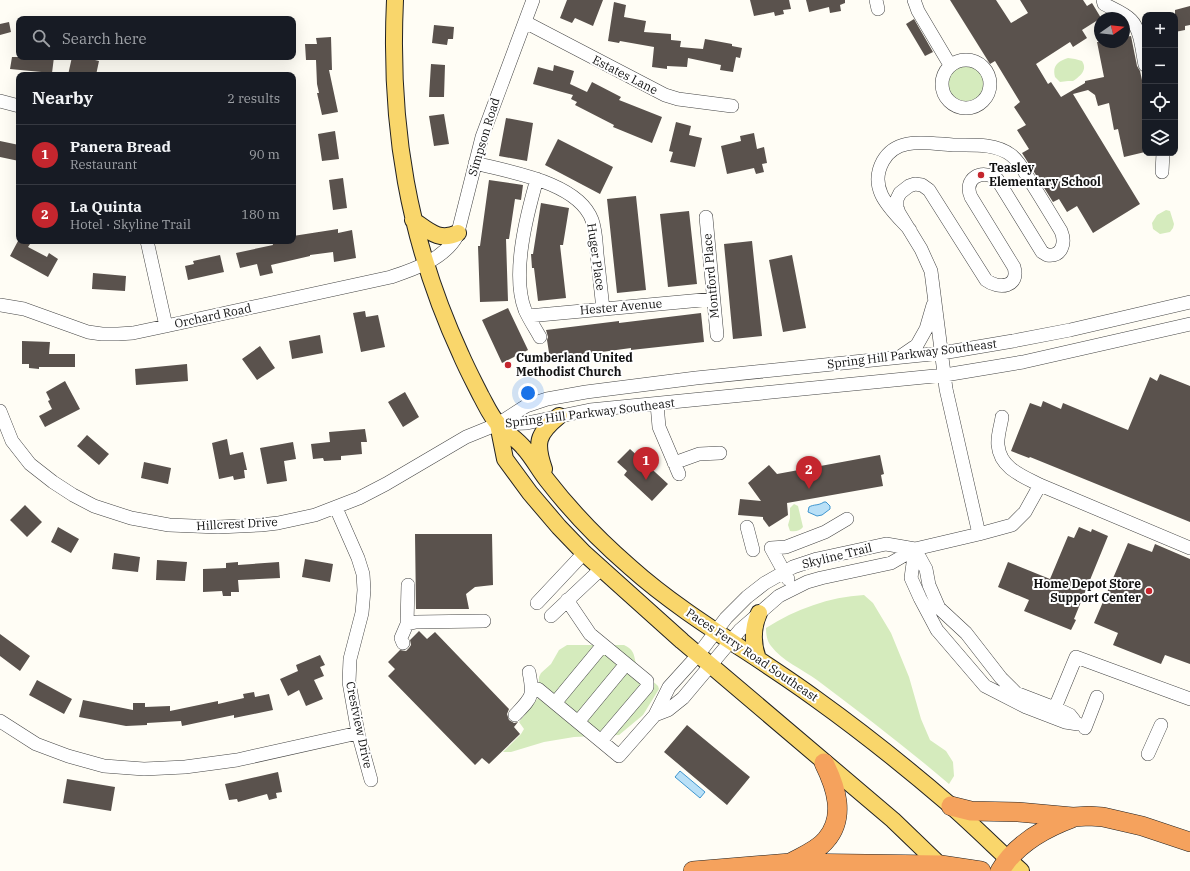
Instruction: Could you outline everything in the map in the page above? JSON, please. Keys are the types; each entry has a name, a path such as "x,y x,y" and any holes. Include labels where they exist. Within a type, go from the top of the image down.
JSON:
{"highway":[{"path":"790,863 817,848 826,841 835,823 838,805 832,781 824,763"},
{"path":"951,806 971,811 1018,812 1073,817 1103,817 1129,822 1190,842"},
{"path":"1010,867 1027,842 1044,830 1073,817"},
{"path":"693,871 790,863 944,868 981,871"}],"main road":[{"name":"Paces Ferry Road Southeast","path":"395,0 394,83 399,141 413,220 425,264 442,311 468,371 498,424 505,459 530,493 584,553 601,569 698,655 893,820 944,868"},
{"path":"413,220 434,234 442,237 458,233"},
{"path":"547,480 539,453 539,442 546,428 559,416"},
{"name":"Paces Ferry Road Southeast","path":"498,424 524,447 547,480 596,535 630,567 671,600 814,697 854,727 951,806 1010,867"},
{"path":"758,613 753,637 758,659"}],"street":[{"name":"Simpson Road","path":"425,264 443,253 450,246 458,233 474,164 484,130 533,0"},
{"path":"914,0 918,11 950,65"},
{"path":"1104,0 1104,4 1130,19 1134,23 1137,29 1142,52"},
{"name":"Estates Lane","path":"525,22 665,96 732,106"},
{"path":"0,101 16,105"},
{"path":"910,230 885,202 880,192 878,173 884,159 889,153 900,146 914,143 990,146 1005,151 1017,161 1064,238 1064,244 1057,254 1047,255 1042,252 1000,184 991,175 980,175 971,181 969,191 971,197 1014,267 1015,276 1014,281 1010,284 999,286 992,285 986,280 935,197 929,190 922,185 909,186 897,199 899,213 910,230 922,249 927,260 933,284 946,389 979,534"},
{"path":"1162,172 1164,156"},
{"name":"Huger Place","path":"474,164 538,179 569,195 582,204 593,221 603,309"},
{"path":"538,179 530,204 523,239 520,288 522,300 528,316 540,337"},
{"name":"Montford Place","path":"706,217 717,335"},
{"path":"148,244 166,326"},
{"name":"Orchard Road","path":"0,305 24,309 95,334 125,334 391,277 425,264"},
{"path":"900,357 917,345 926,330 933,306 933,284"},
{"name":"Hester Avenue","path":"528,316 713,299"},
{"name":"Spring Hill Parkway Southeast","path":"498,424 526,406 586,392 704,377 900,357 1013,342 1190,302"},
{"name":"Spring Hill Parkway Southeast","path":"498,424 528,423 590,410 945,376 1023,362 1190,324"},
{"path":"657,404 659,427 677,469 700,454 720,453"},
{"name":"Hillcrest Drive","path":"0,411 12,441 30,464 52,482 73,495 94,506 131,518 169,525 194,527 232,527 278,523 316,515 336,508 379,488 466,437 498,424"},
{"path":"1002,417 998,444 1000,455 1007,466 1020,475 1040,485 1190,548"},
{"name":"Skyline Trail","path":"655,715 668,710 683,698 730,641 758,613 779,596 794,588 821,578 891,563 915,549 1012,525 1025,512 1040,485"},
{"name":"Crestview Drive","path":"336,508 358,558 363,574 364,590 362,613 350,658 349,682 358,732 371,780"},
{"path":"794,588 771,548 786,547 826,532 847,519"},
{"path":"747,527 753,550"},
{"name":"Skyline Trail","path":"655,715 669,687 698,655 726,618 765,582 803,563 817,559 886,544 915,549"},
{"path":"915,549 926,569 929,585 939,608 966,633 1001,678 1016,693 1053,712"},
{"path":"915,549 911,578 937,630 985,686 1009,699 1053,712"},
{"path":"537,603 584,553"},
{"path":"551,616 601,569"},
{"path":"403,643 401,638 408,624 408,585"},
{"path":"567,600 590,634 647,681 647,687 601,741"},
{"path":"408,624 416,622 484,621"},
{"path":"555,703 603,645"},
{"path":"966,663 979,650"},
{"path":"1053,712 1076,657 1190,699"},
{"path":"578,722 626,664"},
{"path":"515,716 530,700 532,690 529,672"},
{"path":"669,687 683,698"},
{"path":"532,690 538,689 619,756 655,715"},
{"path":"1085,728 1096,696"},
{"path":"0,720 36,744 68,756 104,766 144,769 184,767 237,760 358,732"},
{"path":"1148,754 1161,725"}],"green space":[{"path":"1068,58 1082,61 1084,64 1084,70 1081,75 1073,81 1060,82 1055,77 1055,67 1059,62"},
{"path":"966,65 976,68 981,73 984,83 981,93 976,98 966,101 956,98 951,93 948,83 951,73 956,68"},
{"path":"1166,210 1170,211 1174,224 1173,228 1170,232 1160,234 1153,229 1152,223 1157,215"},
{"path":"794,504 798,506 803,527 796,531 790,531 788,525 790,508"},
{"path":"864,595 873,603 891,633 909,677 921,719 930,740 946,751 953,762 954,776 949,784 901,744 817,680 781,656 769,642 766,628 789,615 826,601"},
{"path":"567,645 624,645 633,653 637,665 641,671 658,686 659,689 643,715 619,735 574,737 544,742 511,752 503,752 524,729 519,722 538,698 539,677 541,673 551,664 559,650"}],"water":[{"path":"824,502 830,506 830,509 822,515 817,516 808,512 809,507"},
{"path":"680,771 705,792 700,798 675,777"}],"building":[{"path":"567,0 603,0 593,26 575,18 572,23 560,18"},
{"path":"750,0 789,0 791,9 783,10 784,14 775,16 774,12 754,16"},
{"path":"806,0 845,0 845,3 840,5 841,11 830,13 829,7 809,12"},
{"path":"950,0 996,0 1011,23 1028,13 1020,0 1083,0 1087,6 1092,3 1097,12 1094,12 1094,22 1082,30 1087,38 1073,47 1070,42 1036,64 1048,84 1051,82 1061,97 1085,83 1085,81 1104,77 1098,48 1130,48 1131,36 1137,66 1142,80 1142,153 1124,157 1118,129 1114,130 1109,103 1098,106 1095,95 1088,90 1073,94 1140,204 1093,233 1077,206 1067,212 1059,199 1053,202 1022,153 1029,149 1017,130 1026,125 1014,107 1020,102 995,61 990,64"},
{"path":"614,2 626,5 624,17 646,21 644,32 671,34 671,40 681,41 680,47 703,49 705,39 732,44 732,46 742,48 740,58 736,57 733,72 720,70 721,65 688,58 687,67 667,66 667,69 652,67 654,47 620,41 619,43 608,41"},
{"path":"1190,6 1190,25 1185,26 1185,30 1178,31 1178,12 1175,12 1175,10"},
{"path":"914,19 933,52 925,56 906,24"},
{"path":"9,22 11,32 0,35 0,24"},
{"path":"434,25 454,27 453,39 448,39 447,45 432,43"},
{"path":"331,37 332,70 329,70 338,112 322,115 317,93 319,93 316,60 306,60 305,44 317,44 316,38"},
{"path":"12,57 16,57 16,60 54,60 52,72 10,69"},
{"path":"71,60 99,61 97,72 69,72"},
{"path":"431,64 445,65 444,97 429,97"},
{"path":"554,65 574,71 570,84 587,92 592,82 621,97 619,100 662,117 652,143 613,127 614,125 575,105 577,102 571,99 573,95 533,84 538,67 553,71"},
{"path":"444,114 449,144 434,146 429,116"},
{"path":"506,118 533,123 527,161 499,156"},
{"path":"676,122 691,126 689,135 702,138 695,167 670,162 673,152 669,151"},
{"path":"335,131 339,159 322,161 318,134"},
{"path":"754,133 757,149 764,147 767,163 762,164 764,172 756,174 754,168 727,174 721,146 741,141 740,136"},
{"path":"558,139 613,167 600,194 545,165"},
{"path":"0,141 16,144 16,160 0,157"},
{"path":"343,178 347,208 333,210 329,180"},
{"path":"489,180 523,185 521,200 515,199 509,239 506,239 508,301 480,302 478,246 480,246"},
{"path":"636,196 646,290 617,293 607,199"},
{"path":"541,203 569,208 563,245 560,245 566,298 538,301 531,254 533,254"},
{"path":"689,211 697,284 668,287 660,214"},
{"path":"338,229 338,233 352,230 356,258 334,262 333,252 310,255 271,265 273,273 260,276 257,264 240,268 236,253 273,244 296,244 296,236"},
{"path":"752,241 762,336 733,339 724,244"},
{"path":"16,244 30,244 28,247 47,257 49,253 58,259 48,277 10,256"},
{"path":"220,255 224,272 188,280 185,266 194,264 193,261"},
{"path":"792,255 806,328 783,332 769,260"},
{"path":"93,273 126,276 125,291 92,289"},
{"path":"508,308 528,350 502,363 482,320"},
{"path":"365,311 366,317 378,315 385,347 361,352 353,313"},
{"path":"701,313 704,342 631,350 631,348 550,359 546,330"},
{"path":"320,335 323,353 292,359 289,341"},
{"path":"22,341 50,342 49,354 75,354 75,367 39,367 39,369 29,368 29,364 22,364"},
{"path":"260,346 275,368 257,380 242,359"},
{"path":"187,364 188,381 136,385 135,369"},
{"path":"1160,374 1190,386 1190,522 1030,457 1029,458 1011,451 1030,403 1041,407 1043,401 1061,409 1063,403 1128,430 1150,377 1157,381"},
{"path":"65,381 80,409 45,427 39,416 52,409 46,392"},
{"path":"405,392 419,417 403,427 388,402"},
{"path":"365,429 367,442 361,442 362,454 341,456 341,460 324,461 323,458 313,459 311,444 330,442 329,432"},
{"path":"87,435 109,454 99,465 77,446"},
{"path":"227,439 230,455 243,452 247,470 244,470 245,478 234,480 233,476 219,479 212,443"},
{"path":"293,442 296,459 284,461 287,481 267,484 260,448"},
{"path":"630,449 668,484 652,501 624,475 627,471 617,462"},
{"path":"880,455 884,474 881,475 883,486 787,503 788,515 769,527 763,517 738,515 740,499 761,501 748,483 769,465 777,474"},
{"path":"144,462 171,468 168,484 141,478"},
{"path":"25,505 42,522 27,537 10,520"},
{"path":"58,527 79,539 71,553 51,542"},
{"path":"1079,527 1091,532 1092,529 1108,536 1074,619 1076,620 1071,630 1024,611 1029,600 998,587 1008,562 1050,579 1068,536 1074,538"},
{"path":"415,534 492,534 493,585 475,587 466,594 469,609 416,609"},
{"name":"Home Depot Store Support Center","path":"1128,543 1152,552 1155,544 1190,559 1190,664 1165,655 1161,664 1113,645 1118,633 1094,623"},
{"path":"114,553 140,557 138,572 112,569"},
{"path":"305,559 333,564 330,582 302,577"},
{"path":"157,560 187,562 185,581 156,580"},
{"path":"238,562 238,565 279,562 280,578 238,580 239,592 231,592 231,596 223,596 222,591 203,592 203,569 226,568 226,563"},
{"path":"419,631 427,639 435,632 509,709 507,714 509,720 514,723 518,722 514,727 520,734 489,764 482,758 475,765 388,676 395,669 388,662 400,650 406,651 409,648 411,645 410,640"},
{"path":"0,634 30,656 20,671 0,656"},
{"path":"320,655 325,665 320,667 324,676 314,680 323,699 306,706 299,690 288,696 280,679 298,671 296,665"},
{"path":"37,680 72,699 64,714 29,695"},
{"path":"254,692 255,697 269,694 273,710 234,718 234,715 182,726 181,721 126,726 79,717 83,700 133,710 133,703 145,703 145,707 170,706 170,711 218,701 218,704 244,698 243,694"},
{"path":"687,725 750,777 727,805 664,752"},
{"path":"278,772 282,792 276,793 277,798 269,800 267,794 238,802 237,799 229,800 225,784"},
{"path":"67,779 115,787 111,811 63,803"}],"place":[{"name":"Teasley Elementary School","path":"981,175"},
{"name":"Cumberland United Methodist Church","path":"508,365"},
{"name":"Panera Bread","path":"646,480"},
{"name":"La Quinta","path":"809,489"},
{"name":"Home Depot Store Support Center","path":"1149,591"}]}
